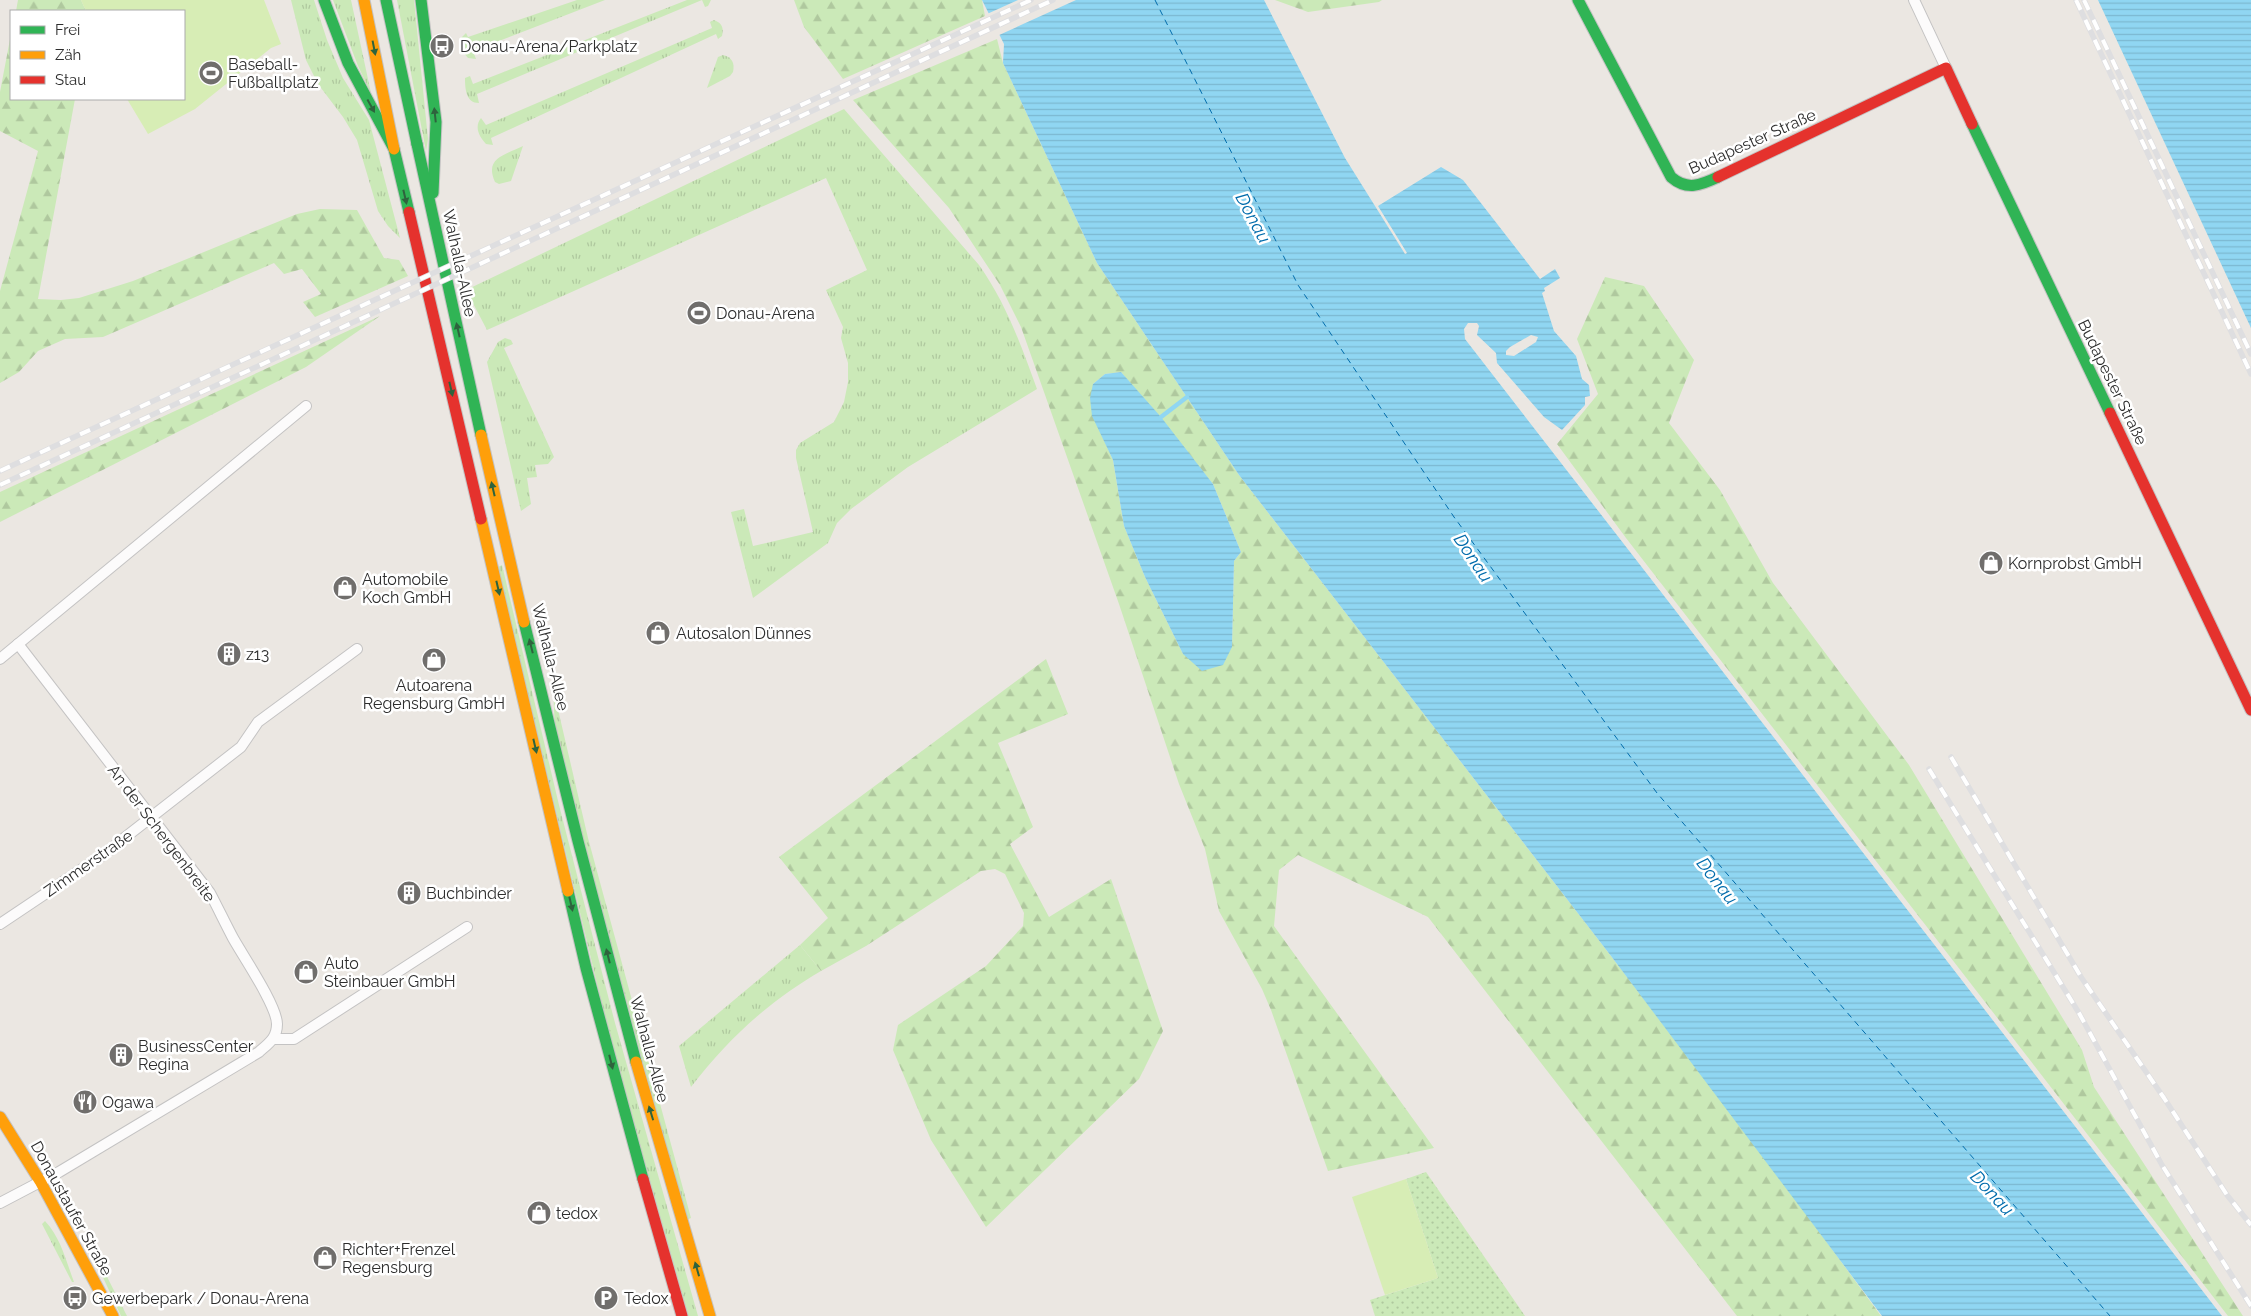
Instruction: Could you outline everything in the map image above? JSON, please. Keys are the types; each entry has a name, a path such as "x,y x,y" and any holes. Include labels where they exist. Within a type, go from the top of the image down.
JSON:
{"main road":[{"path":"324,0 348,63 394,150"},
{"path":"364,0 394,150 586,968 682,1316"},
{"name":"Walhalla-Allee","path":"386,0 504,536 604,942 640,1075 710,1316"},
{"path":"421,0 436,122 433,217"},
{"name":"Budapester Straße","path":"1578,0 1671,176 1678,184 1689,187 1702,184 1946,68 2251,710"},
{"name":"Donaustaufer Straße","path":"0,1117 40,1181 113,1316"}],"street":[{"name":"Budapester Straße","path":"1914,0 1946,68"},
{"path":"0,659 306,406"},
{"name":"An der Schergenbreite","path":"18,644 210,893 275,1015 277,1024 274,1039"},
{"name":"Zimmerstraße","path":"0,924 100,857 152,817 241,746 258,722 357,649"},
{"path":"0,1203 248,1058 274,1039 294,1039 467,927"}],"green space":[{"path":"18,0 81,0 86,10 16,10"},
{"name":"Baseball- Fußballplatz","path":"81,0 264,0 281,44 271,48 195,109 148,134 128,100 185,100 185,10 86,10"},
{"path":"291,0 314,0 327,40 343,78 369,120 400,238 388,226 378,211 357,140 343,117 318,84 306,60"},
{"path":"333,0 351,0 371,93 358,66"},
{"path":"397,0 414,0 428,139 426,151"},
{"path":"577,0 605,0 473,51 476,59 468,58 462,51 460,39 466,33 468,37"},
{"path":"687,0 702,0 477,94 479,103 471,101 467,95 465,78 470,76 473,84"},
{"path":"702,0 711,0 708,6 705,7"},
{"path":"794,0 982,0 985,16 843,79 804,27"},
{"path":"1275,0 1382,0 1308,12"},
{"path":"714,20 721,24 723,31 722,36 718,39 716,34 491,138 493,145 486,144 479,135 478,125 481,118 486,125 712,28 710,22"},
{"path":"10,39 10,100 75,100 38,299 61,300 79,298 133,281 297,214 320,209 357,210 384,258 399,260 408,276 315,317 303,302 321,294 302,269 284,274 274,263 103,337 65,339 38,351 19,372 0,383 0,291 38,151 0,131 0,92"},
{"path":"997,39 1003,63 1097,263 1239,475 1611,956 1768,1162 1881,1316 1737,1316 1428,917 1298,855 1279,870 1274,926 1434,1148 1328,1171 1271,1010 1262,989 1219,911 1205,849 1179,784 1119,604 1021,327 1000,285 949,208 853,100","holes":["1121,372 1213,484 1241,552 1234,561 1232,647 1183,654 1145,577 1124,526 1113,460 1093,416 1093,384 1105,374"]},
{"path":"723,55 729,57 732,61 734,66 733,72 730,76 707,88 718,57"},
{"path":"844,109 989,279 1019,340 1037,389 908,467 851,509 837,523 828,543 753,598 731,512 744,509 753,546 813,532 796,458 796,450 800,443 834,422 844,402 848,382 848,363 841,338 843,327 826,290 867,270 826,178 487,330 466,290"},
{"path":"523,146 511,181 499,184 495,182 492,174 494,162 503,155"},
{"path":"1605,277 1644,286 1694,360 1669,423 1720,490 1773,583 1909,765 2082,1050 2094,1087 2243,1316 2228,1316 1626,538 1557,444 1598,394 1577,339"},
{"path":"380,316 306,367 0,522 0,492"},
{"path":"505,338 511,340 513,344 504,348 554,457 548,464 535,465 537,477 527,478 531,504 521,511 487,362 498,342"},
{"path":"502,565 559,805 615,1023 698,1316 686,1316 616,1064 498,567"},
{"path":"1046,659 1068,714 998,743 1033,827 1010,844 1049,917 1111,879 1163,1031 1139,1079 986,1227 931,1140 893,1050 898,1025 986,966 1023,926 1024,913 1005,874 995,869 981,871 866,946 821,971 800,945 828,918 779,857"},
{"path":"553,688 588,838 691,1218 686,1220 629,1020 555,729"},
{"path":"800,945 821,971 784,995 750,1022 705,1069 691,1087 679,1046"},
{"path":"1426,1172 1525,1316 1375,1316 1370,1300 1438,1278 1406,1179"},
{"path":"1406,1179 1438,1278 1385,1295 1352,1197"},
{"path":"45,1221 59,1242 74,1282 72,1282 42,1224"},
{"path":"102,1267 127,1316 121,1316 100,1271"}],"water":[{"name":"Donau","path":"982,0 1264,0 1345,158 1405,254 1407,253 1378,206 1441,167 1463,180 1540,279 1555,269 1560,278 1544,288 1545,291 1542,293 1554,331 1576,356 1582,379 1589,385 1590,396 1585,397 1585,405 1562,430 1544,417 1497,363 1496,353 1477,335 1479,326 1477,323 1468,323 1464,329 1465,339 2222,1316 1882,1316 1611,956 1239,475 1097,263 1003,63 1004,44"},
{"path":"2098,0 2251,0 2251,328"},
{"path":"1121,372 1161,417 1213,484 1241,552 1234,561 1232,647 1223,665 1202,671 1183,654 1145,577 1124,526 1113,460 1092,416 1090,398 1093,384 1105,374"}],"pier":[{"path":"1018,0 1076,0 997,36 987,14"},
{"path":"1531,335 1538,337 1536,342 1514,356 1506,355 1506,351 1510,347"}],"waterway":[{"path":"1161,417 1187,397"}],"ferry route":[{"path":"1155,0 1298,285 1454,517 1657,793 2110,1316"}],"railway":[{"path":"0,471 1031,0"},
{"path":"0,485 1053,0"},
{"path":"2076,0 2251,374"},
{"path":"2084,0 2251,354"},
{"path":"1951,757 2081,977 2164,1098 2227,1195 2251,1225"},
{"path":"1929,769 2079,1013 2162,1165 2251,1306"}],"traffic: fast":[{"path":"324,0 348,63 394,149 409,212"},
{"path":"386,0 417,144"},
{"path":"421,0 436,122 433,193"},
{"path":"1578,0 1671,177 1688,185 1700,184 1718,177"},
{"path":"1972,124 2110,413"},
{"path":"417,144 481,435"},
{"path":"524,622 578,841 636,1062"},
{"path":"568,891 586,968 643,1179"}],"traffic: slow":[{"path":"364,0 394,149"},
{"path":"481,435 524,622"},
{"path":"481,519 568,891"},
{"path":"636,1062 710,1316"},
{"path":"0,1117 40,1181 113,1316"}],"traffic: jam":[{"path":"1718,177 1946,68 1972,124"},
{"path":"409,212 481,519"},
{"path":"2110,413 2251,710"},
{"path":"643,1179 682,1316"}],"place":[{"name":"Donau-Arena/Parkplatz","path":"442,46"},
{"name":"Baseball- Fußballplatz","path":"211,73"},
{"name":"Donau-Arena","path":"699,313"},
{"name":"Kornprobst GmbH","path":"1991,563"},
{"name":"Automobile Koch GmbH","path":"345,588"},
{"name":"Autosalon Dünnes","path":"658,633"},
{"name":"z13","path":"229,654"},
{"name":"Autoarena Regensburg GmbH","path":"434,660"},
{"name":"Buchbinder","path":"409,893"},
{"name":"Auto Steinbauer GmbH","path":"306,972"},
{"name":"BusinessCenter Regina","path":"121,1055"},
{"name":"Ogawa","path":"85,1102"},
{"name":"tedox","path":"539,1213"},
{"name":"Richter+Frenzel Regensburg","path":"325,1258"},
{"name":"Gewerbepark / Donau-Arena","path":"75,1298"},
{"name":"Tedox","path":"606,1298"}]}
